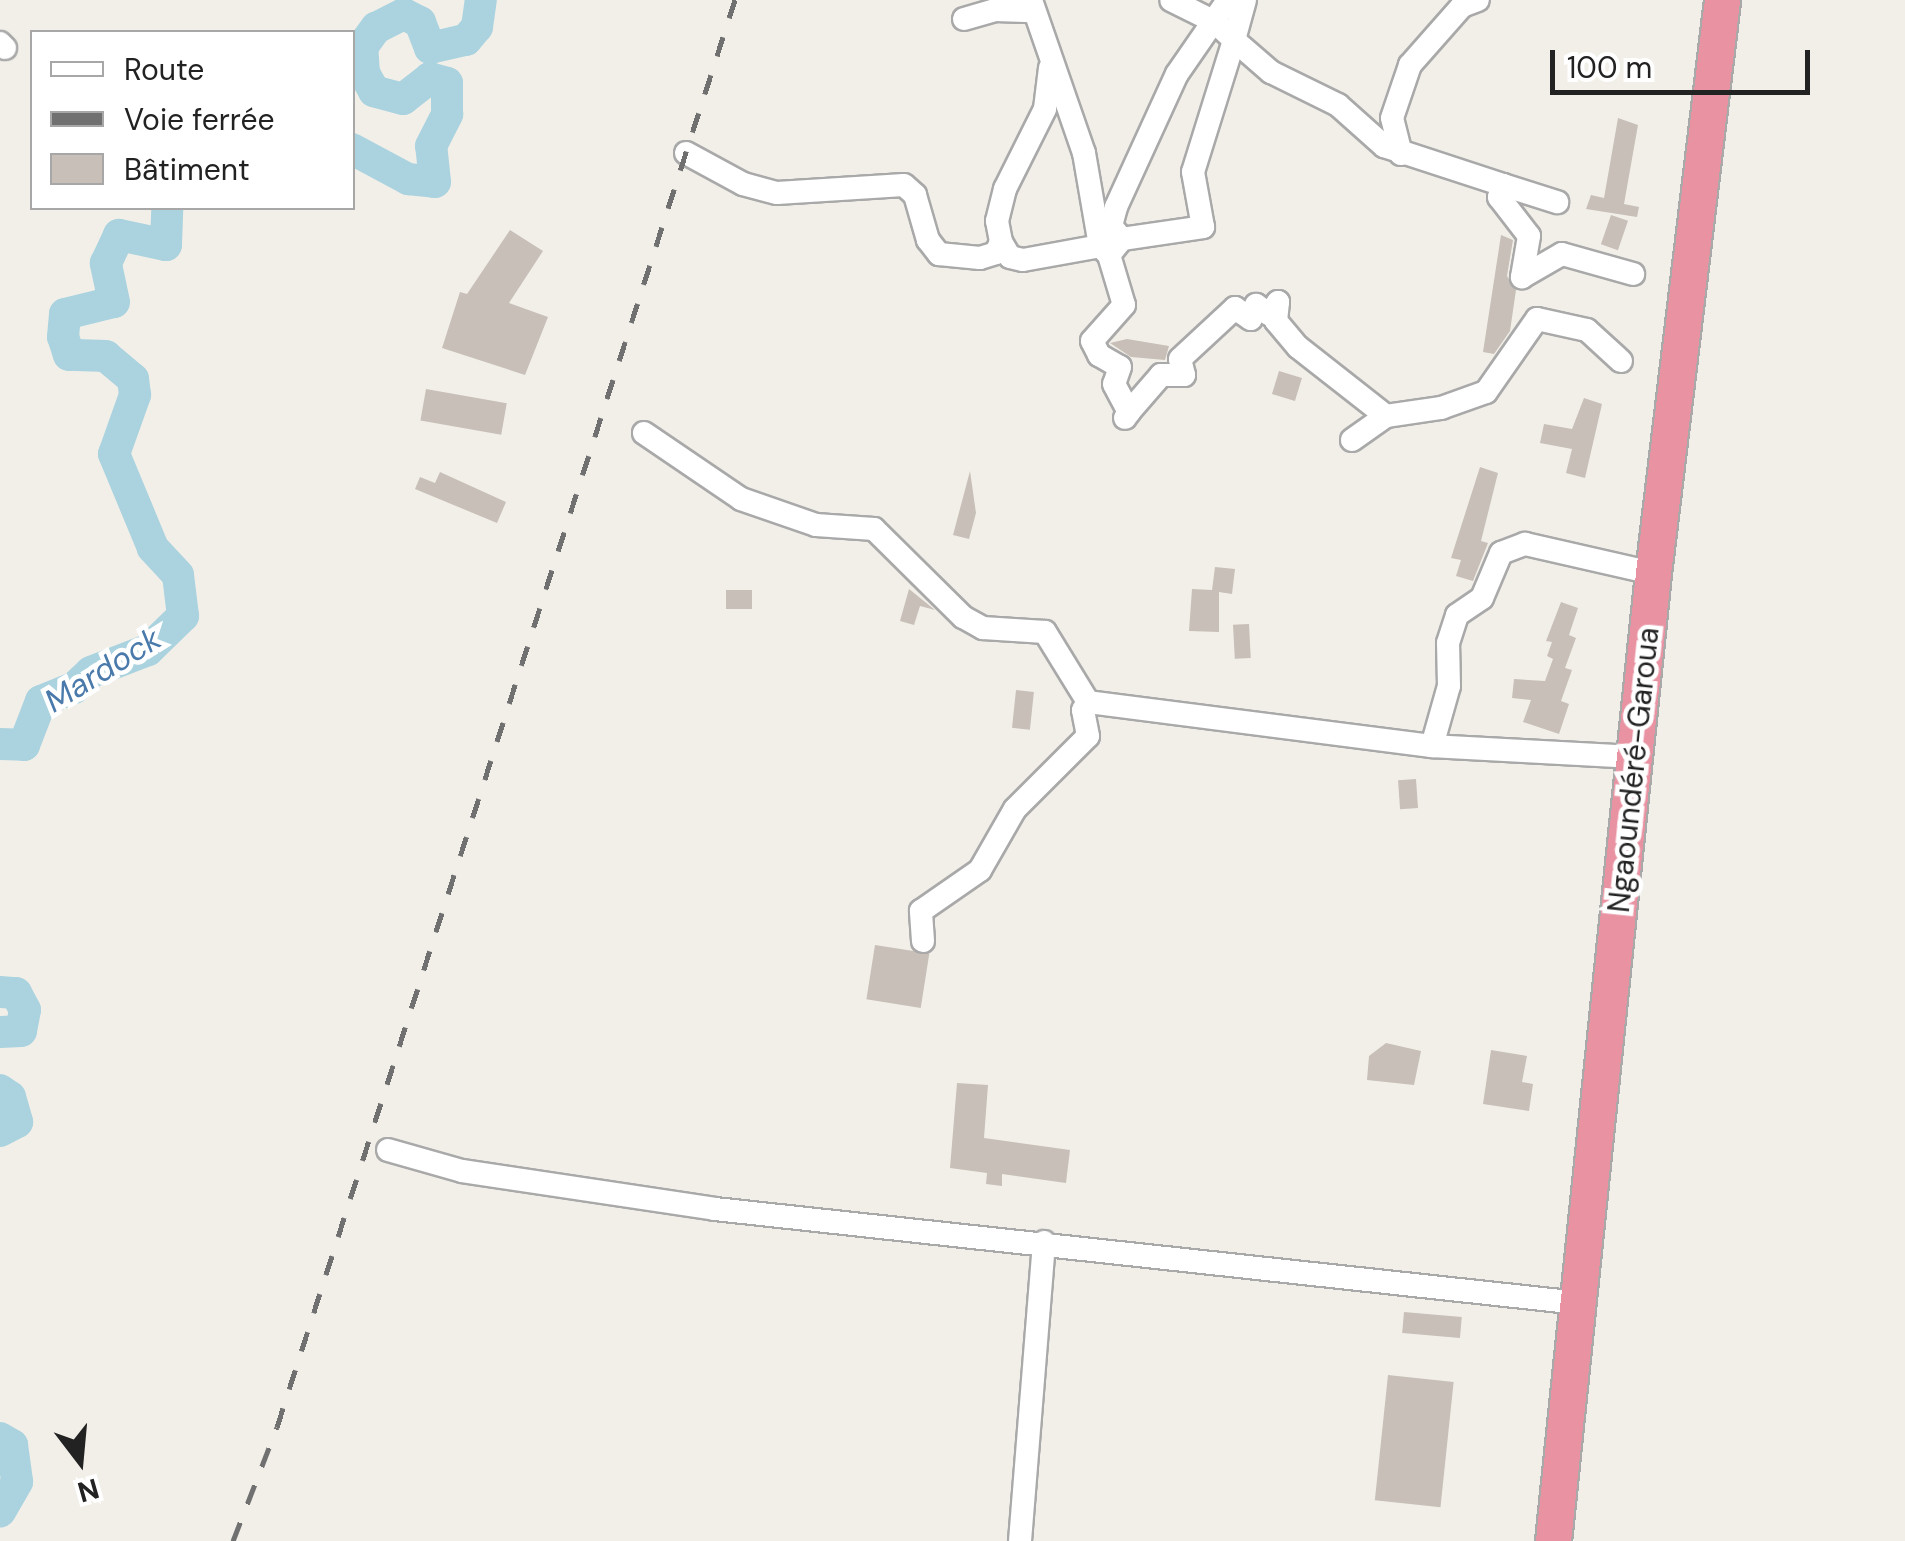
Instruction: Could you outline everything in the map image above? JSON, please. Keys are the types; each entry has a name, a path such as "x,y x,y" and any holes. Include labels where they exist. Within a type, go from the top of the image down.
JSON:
{"highway":[{"name":"Ngaoundéré-Garoua","path":"1552,1541 1638,757 1653,573 1722,0"}],"street":[{"path":"1172,0 1215,22 1271,72 1338,105 1401,154 1557,202"},
{"path":"1110,247 1116,207 1177,74 1228,0"},
{"path":"1050,65 1045,109 1005,189 997,221 1001,242 1010,256 1023,260 1110,247 1203,227 1192,172 1245,0"},
{"path":"1401,154 1392,118 1410,65 1462,6 1478,0"},
{"path":"964,19 995,10 1032,6 1084,153 1124,304 1092,341 1099,355 1120,367 1114,384 1127,415 1161,376 1184,375 1180,359 1235,308 1251,319 1256,306 1269,314 1278,302 1276,321 1298,347 1386,416"},
{"path":"686,153 722,166 742,184 802,197 904,186 915,194 928,240 950,257 996,253 1001,242"},
{"path":"1503,185 1499,198 1529,236 1522,278 1562,254 1634,274"},
{"path":"1352,440 1386,416 1441,408 1486,392 1537,318 1587,330 1622,361"},
{"path":"644,433 741,499 816,525 874,529 963,617 984,628 1045,632 1088,702"},
{"path":"1432,746 1449,686 1448,642 1457,614 1482,598 1500,554 1524,544 1653,573"},
{"path":"1088,702 1432,746 1638,757"},
{"path":"922,941 921,910 980,870 1015,810 1088,736 1082,710 1088,702"},
{"path":"388,1150 462,1171 715,1210 1044,1242 1579,1302"},
{"path":"1020,1541 1044,1242"}],"building":[{"path":"1618,118 1638,125 1624,204 1639,207 1637,217 1586,209 1591,195 1604,198"},
{"path":"1611,215 1628,221 1618,250 1601,244"},
{"path":"510,230 543,251 509,303 548,317 525,375 442,348 460,292 467,294"},
{"path":"1501,235 1513,240 1507,276 1516,290 1510,331 1494,354 1483,352"},
{"path":"1127,339 1169,346 1165,360 1131,357 1110,343"},
{"path":"1279,371 1302,378 1295,401 1272,394"},
{"path":"426,389 507,403 501,435 420,421"},
{"path":"1584,398 1602,404 1585,478 1566,473 1572,449 1540,443 1544,424 1572,429"},
{"path":"1480,467 1498,473 1481,541 1488,543 1473,581 1456,576 1461,560 1451,558"},
{"path":"970,471 976,513 969,539 953,535"},
{"path":"440,472 506,502 497,523 415,489 420,477 435,483"},
{"path":"1215,567 1235,569 1232,594 1219,592 1219,632 1189,631 1192,589 1212,590"},
{"path":"909,589 935,610 920,606 914,625 900,621"},
{"path":"726,590 752,590 752,609 726,609"},
{"path":"1561,602 1578,608 1569,635 1576,638 1565,668 1572,670 1561,701 1569,704 1559,734 1523,722 1531,700 1512,698 1514,679 1545,681 1553,659 1547,656 1552,642 1546,641"},
{"path":"1249,624 1251,658 1235,659 1233,625"},
{"path":"1016,690 1034,692 1030,730 1012,728"},
{"path":"1416,779 1418,808 1400,809 1398,780"},
{"path":"875,945 929,954 921,1008 866,999"},
{"path":"1386,1043 1421,1051 1414,1085 1367,1080 1369,1056"},
{"path":"1491,1050 1527,1056 1522,1082 1533,1084 1529,1111 1483,1104"},
{"path":"957,1083 988,1085 984,1138 1070,1150 1066,1183 1002,1174 1002,1186 986,1184 987,1173 950,1168"},
{"path":"1404,1312 1462,1317 1460,1338 1402,1333"},
{"path":"1388,1375 1454,1382 1440,1507 1375,1500"}],"waterway":[{"name":"Mardock","path":"355,151 408,179 435,182 431,146 447,114 447,83 430,78 403,99 374,91 364,73 362,47 376,28 404,14 420,22 430,48 466,40 477,27 481,0"},
{"name":"Mardock","path":"0,744 24,745 41,701 74,688 91,672 148,650 183,616 178,575 153,548 114,454 135,395 133,379 106,356 69,355 63,337 65,314 114,302 106,263 119,235 166,245 167,210"},
{"name":"Mardock","path":"0,992 16,993 25,1010 21,1031 0,1032"},
{"name":"Mardock","path":"0,1090 10,1097 17,1122 0,1131"},
{"name":"Mardock","path":"0,1438 12,1445 17,1482 0,1511"}],"railway":[{"path":"233,1541 277,1427 735,0"}]}
